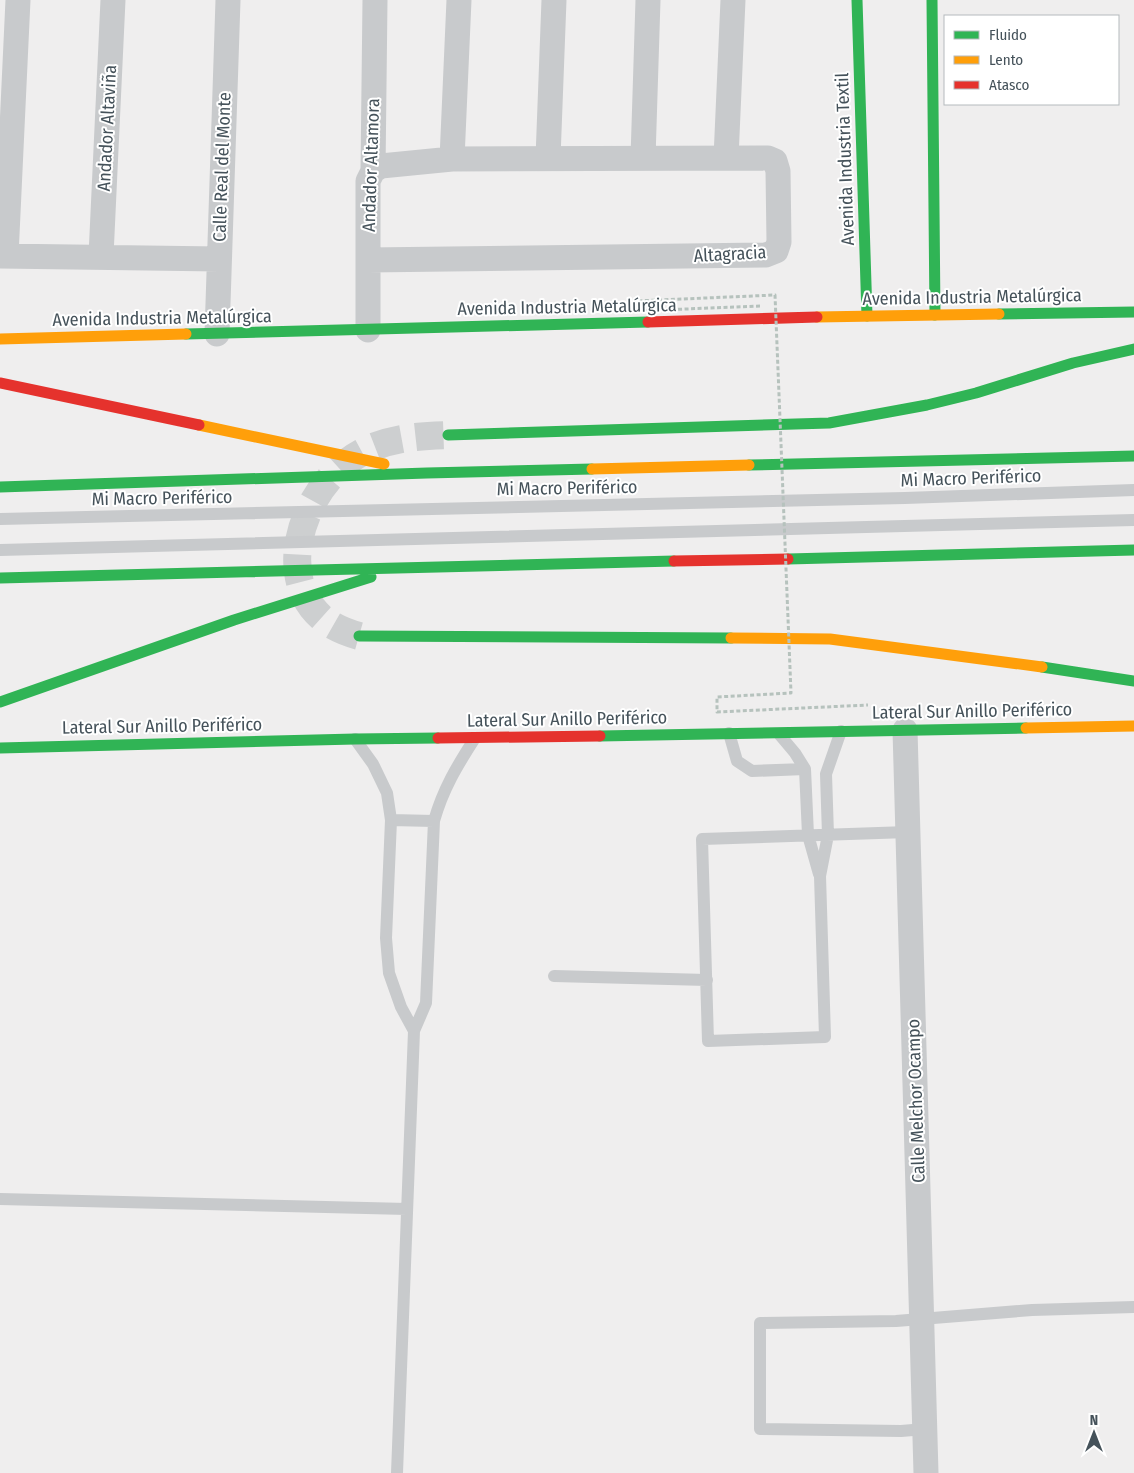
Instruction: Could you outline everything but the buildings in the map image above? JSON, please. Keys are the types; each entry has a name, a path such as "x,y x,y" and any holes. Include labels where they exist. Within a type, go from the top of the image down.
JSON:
{"main road":[{"name":"Avenida Industria Textil","path":"857,0 867,316"},
{"path":"932,0 935,315"},
{"name":"Avenida Industria Metalúrgica","path":"0,339 867,316 1134,312"},
{"path":"448,434 829,423 927,405 976,393 1073,363 1134,349"},
{"path":"0,382 427,473"},
{"path":"0,487 427,473 1134,456"},
{"path":"0,578 1134,550"},
{"path":"0,702 234,620 401,568"},
{"path":"359,636 830,639 1003,661 1134,681"},
{"name":"Lateral Sur Anillo Periférico","path":"0,748 355,739 1134,726"}],"street":[{"path":"18,0 3,256 219,259"},
{"name":"Andador Altaviña","path":"101,256 113,0"},
{"name":"Calle Real del Monte","path":"216,334 228,0"},
{"name":"Andador Altamora","path":"368,330 368,181 373,171 376,0"},
{"path":"452,159 459,0"},
{"path":"548,158 554,0"},
{"path":"643,158 648,0"},
{"path":"726,158 733,0"},
{"name":"Altagracia","path":"368,260 766,255 776,251 779,242 778,171 775,161 768,158 452,159 381,166 373,171"},
{"name":"Calle Melchor Ocampo","path":"906,730 926,1473"}],"lane":[{"name":"Mi Macro Periférico","path":"0,519 1134,490"},
{"path":"0,550 1134,520"},
{"path":"841,731 826,774 828,835 820,876 825,1037 708,1041 702,839 808,835 828,835 908,832"},
{"path":"778,732 795,753 804,769 808,835 820,876"},
{"path":"729,733 737,761 752,771 804,769"},
{"path":"398,1473 414,1032 426,1003 434,821 440,801 452,774 475,738"},
{"path":"355,739 370,760 387,793 391,820 386,938 389,973 401,1007 414,1032"},
{"path":"391,820 434,821"},
{"path":"554,976 707,980"},
{"path":"0,1199 407,1209"},
{"path":"925,1428 901,1431 760,1428 760,1323 922,1320 1032,1310 1134,1307"}],"path":[{"path":"760,306 636,311 636,301 775,294 791,693 717,697 718,712 868,705"}],"tunnel":[{"path":"359,636 339,629 326,621 307,601 299,580 297,559 300,536 307,514 331,476 358,454 395,440 421,436 448,435"}],"traffic: fast":[{"path":"857,0 867,316"},
{"path":"932,0 935,315"},
{"path":"999,314 1134,312"},
{"path":"186,334 648,322"},
{"path":"448,435 829,423 927,405 976,393 1073,363 1134,349"},
{"path":"749,465 1134,456"},
{"path":"0,487 592,469"},
{"path":"788,559 1134,550"},
{"path":"0,578 674,561"},
{"path":"0,702 234,620 371,577"},
{"path":"359,636 731,638"},
{"path":"1042,667 1134,681"},
{"path":"600,736 1026,728"},
{"path":"0,748 438,738"}],"traffic: slow":[{"path":"817,317 999,314"},
{"path":"0,339 186,334"},
{"path":"199,425 384,464"},
{"path":"592,469 749,465"},
{"path":"731,638 830,639 1042,667"},
{"path":"1026,728 1134,726"}],"traffic: jam":[{"path":"648,322 817,317"},
{"path":"0,383 199,425"},
{"path":"674,561 788,559"},
{"path":"438,738 600,736"}]}
